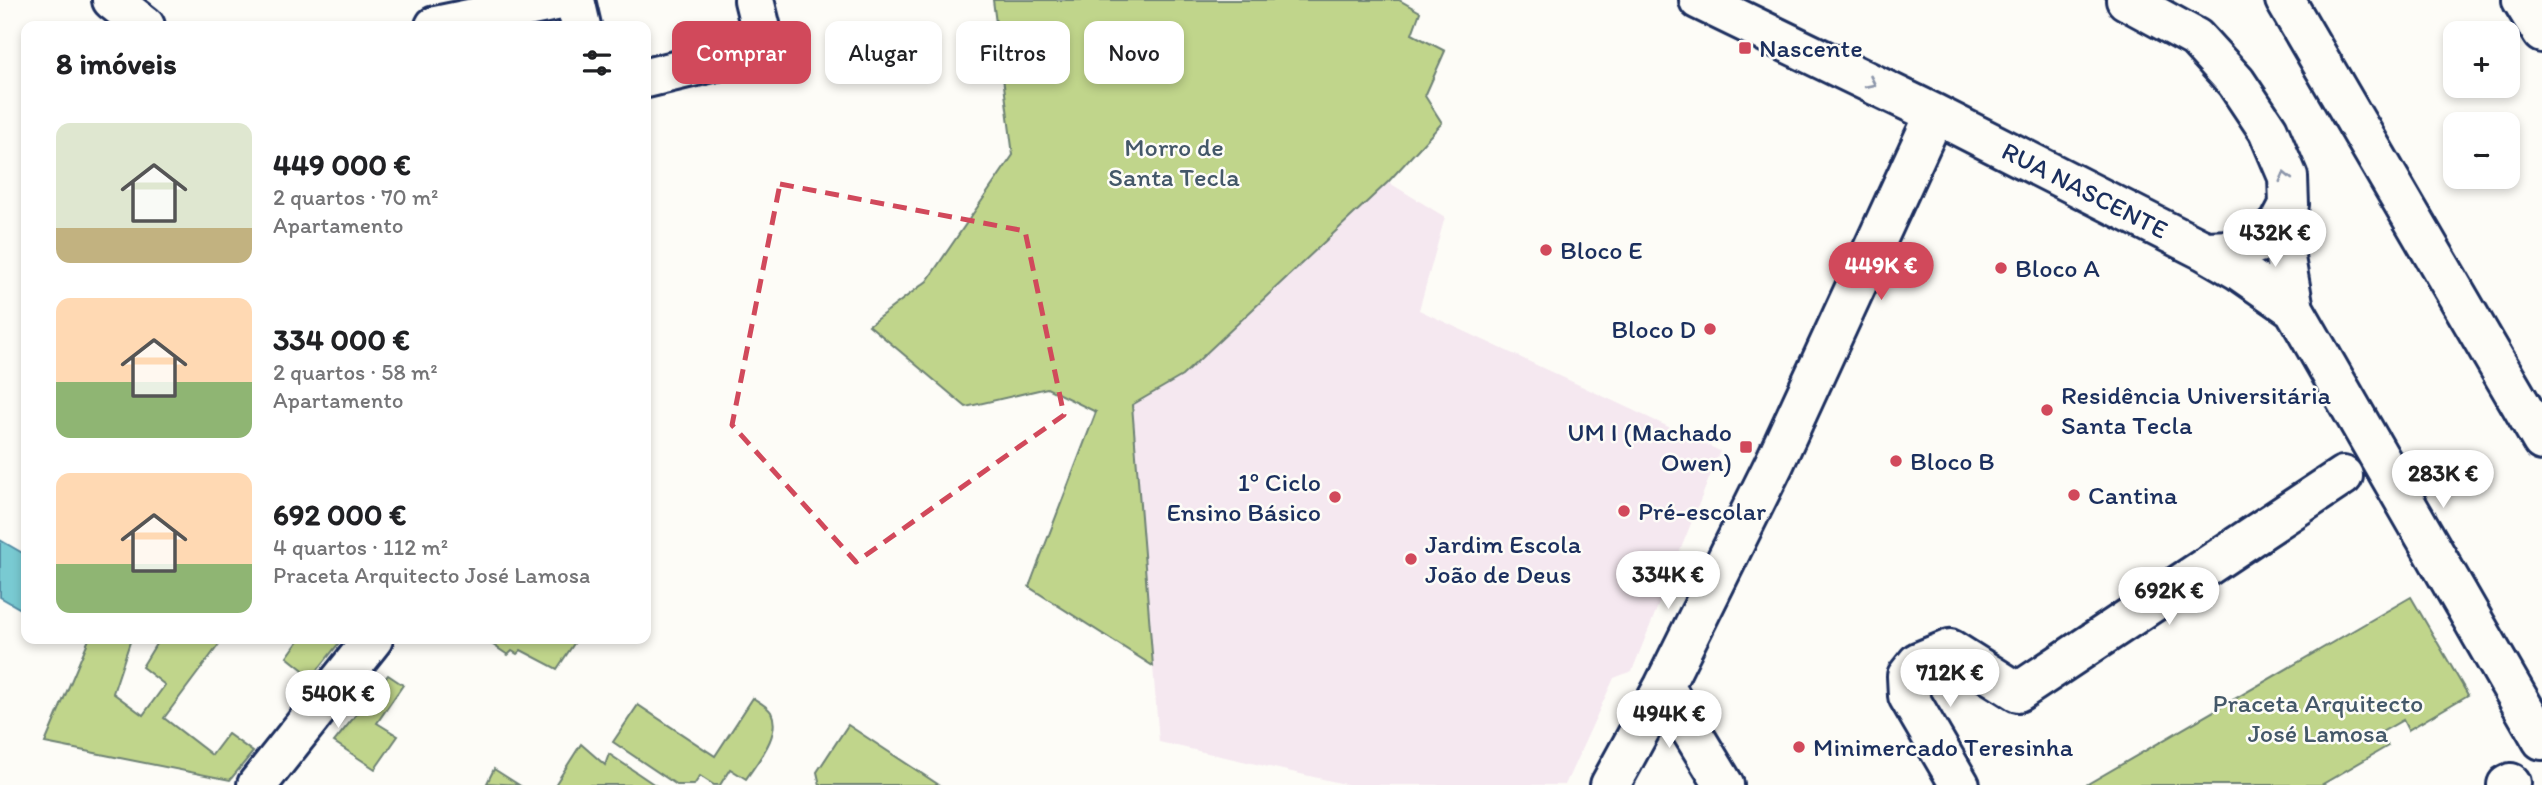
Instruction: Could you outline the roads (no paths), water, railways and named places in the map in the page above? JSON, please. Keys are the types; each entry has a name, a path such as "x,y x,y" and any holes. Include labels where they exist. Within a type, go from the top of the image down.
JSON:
{"street":[{"path":"112,0 139,21"},
{"path":"459,21 561,0"},
{"path":"575,0 580,21"},
{"path":"651,77 766,49 754,0"},
{"name":"RUA NASCENTE","path":"1699,0 1935,114 2205,251 2294,309"},
{"path":"2126,0 2196,38 2236,82 2268,130 2288,177 2289,205 2280,224 2259,243 2233,250 2205,251"},
{"path":"2286,0 2542,441"},
{"path":"2522,0 2542,33"},
{"path":"1610,785 1664,685 1774,464 1935,114"},
{"path":"2280,224 2294,309 2542,740"},
{"path":"1960,785 1908,696 1907,676 1918,662 1950,649 2018,692 2343,476"},
{"path":"257,785 369,644"},
{"path":"1664,685 1724,785"}],"water":[{"path":"0,540 21,552 21,609 0,597"}],"place":[{"name":"Nascente","path":"1745,48"},
{"name":"Bloco E","path":"1546,250"},
{"name":"Bloco A","path":"2001,268"},
{"name":"Bloco D","path":"1710,329"},
{"name":"Residência Universitária Santa Tecla","path":"2047,410"},
{"name":"UM I (Machado Owen)","path":"1746,447"},
{"name":"Bloco B","path":"1896,461"},
{"name":"Cantina","path":"2074,495"},
{"name":"1º Ciclo Ensino Básico","path":"1335,497"},
{"name":"Pré-escolar","path":"1624,511"},
{"name":"Jardim Escola João de Deus","path":"1411,559"},
{"name":"Minimercado Teresinha","path":"1799,747"}],"park label":[{"name":"Morro de Santa Tecla","path":"1174,162"},
{"name":"Praceta Arquitecto José Lamosa","path":"2318,718"}]}
